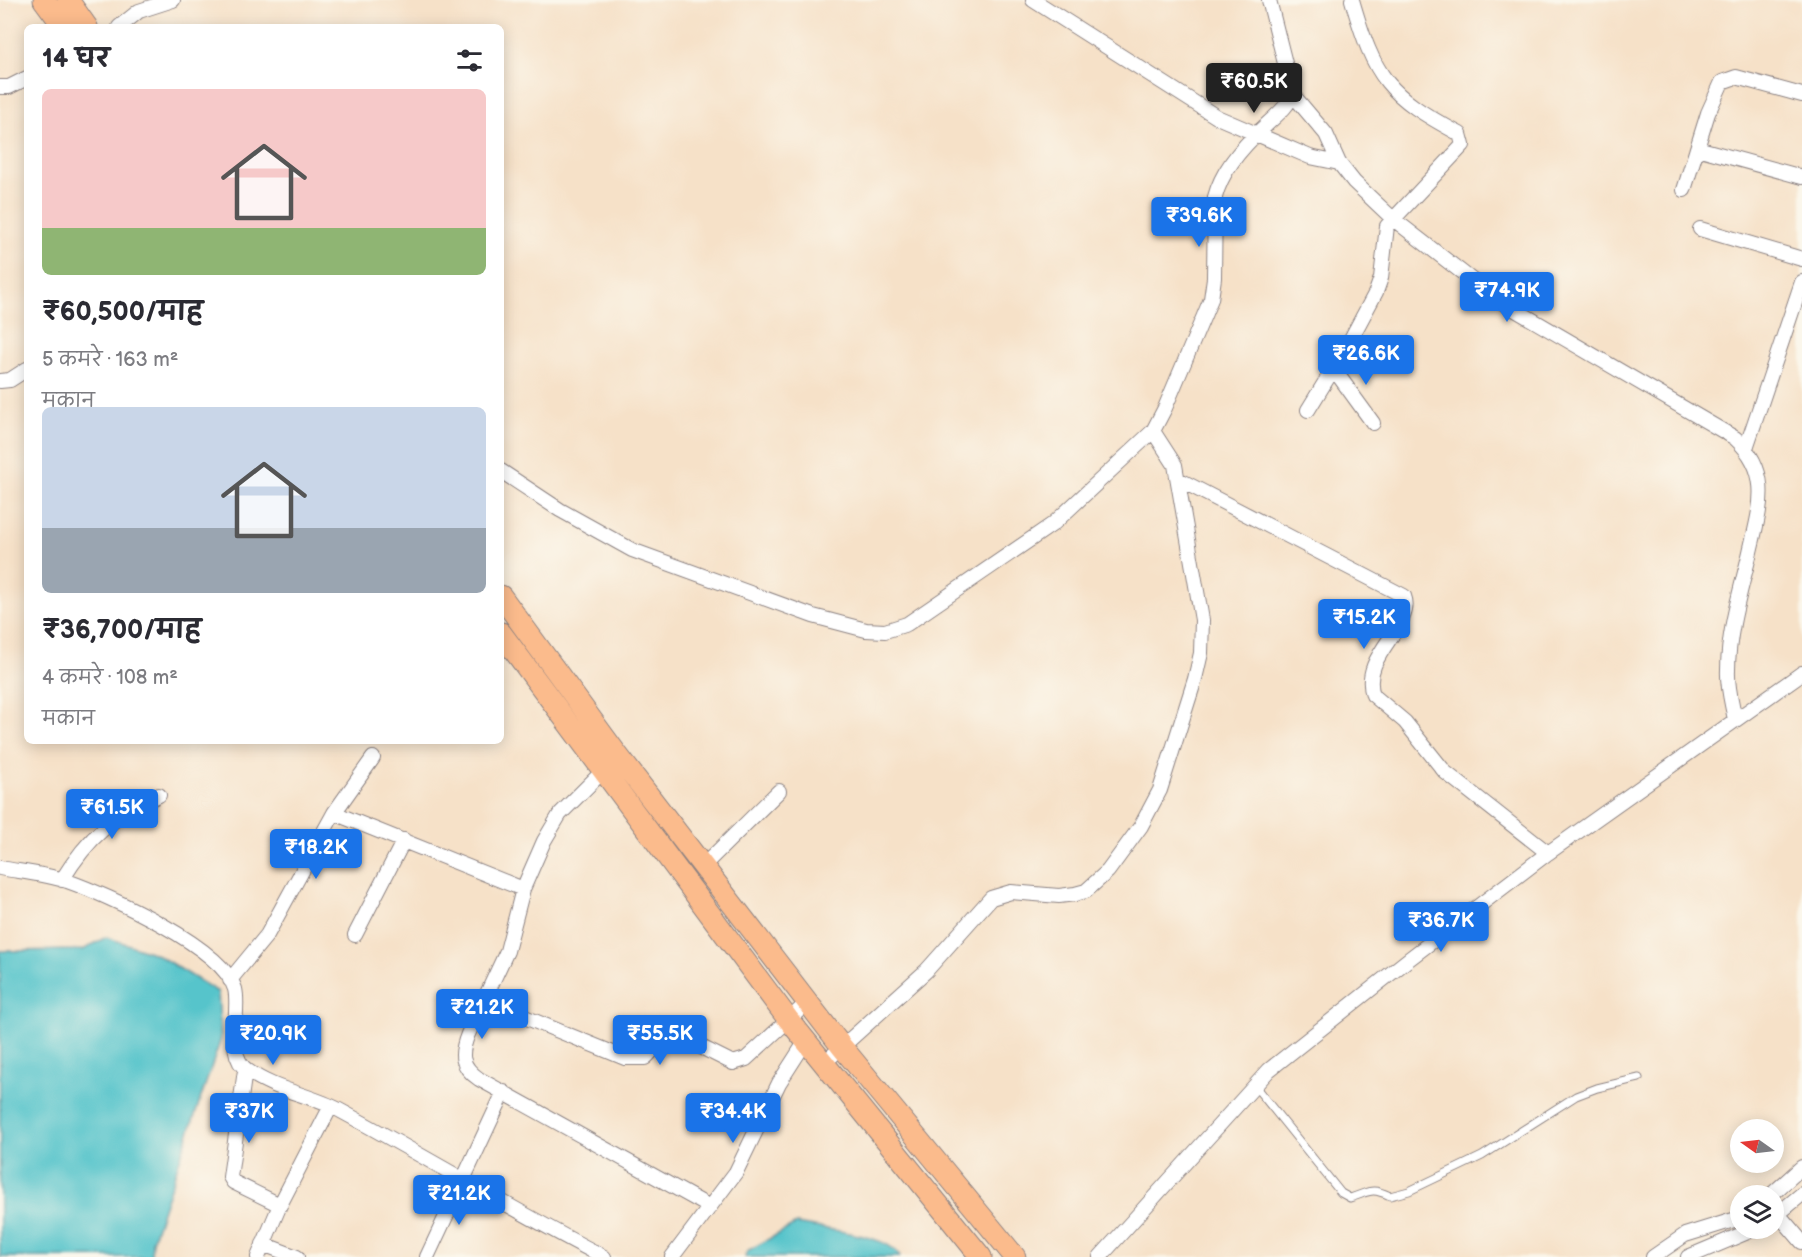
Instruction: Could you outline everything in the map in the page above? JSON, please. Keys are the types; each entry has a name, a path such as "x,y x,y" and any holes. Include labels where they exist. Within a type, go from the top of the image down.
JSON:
{"main road":[{"path":"44,0 62,24"},
{"path":"68,0 85,24"},
{"path":"504,600 616,753 842,1047 1014,1257"},
{"path":"504,637 788,1019 981,1257"}],"street":[{"path":"123,24 146,4 173,0"},
{"path":"1033,0 1198,106 1310,157 1339,163"},
{"path":"1269,0 1293,95 1326,134 1339,163 1392,218 1495,298 1735,438 1746,448 1758,469 1761,511 1750,551 1727,669 1735,720"},
{"path":"1308,410 1376,292 1381,278 1385,232 1392,218 1460,150 1463,139 1460,135 1413,108 1388,85 1377,69 1363,39 1352,0"},
{"path":"1684,190 1722,82 1730,77 1802,95"},
{"path":"0,87 9,87 24,80"},
{"path":"504,473 560,510 624,546 813,616 866,630 885,631 907,624 1053,524 1153,431 1205,317 1214,278 1218,185 1225,172 1256,134 1290,102 1293,95"},
{"path":"1697,148 1802,177"},
{"path":"1700,229 1802,259"},
{"path":"1746,448 1802,282"},
{"path":"1333,368 1373,423"},
{"path":"0,381 10,380 24,371"},
{"path":"824,1063 926,972 991,898 1011,892 1059,896 1086,891 1108,871 1141,826 1160,790 1201,653 1202,620 1178,479 1169,452 1153,431"},
{"path":"1178,479 1404,596 1407,603 1405,615 1380,652 1371,676 1373,695 1405,722 1445,772 1548,852"},
{"path":"1100,1257 1254,1085 1409,958 1548,852 1802,673"},
{"path":"231,980 267,935 334,813 373,758"},
{"path":"603,771 552,825 523,889 507,951 462,1048 462,1059 471,1073 710,1206"},
{"path":"703,866 779,790"},
{"path":"62,880 94,835 114,819 159,795"},
{"path":"334,813 523,889"},
{"path":"355,935 404,840"},
{"path":"0,868 62,880 132,911 202,949 231,980 236,1005 238,1059 245,1070 331,1106 604,1257"},
{"path":"483,1000 624,1058 645,1058 666,1034 671,1032 724,1060 739,1062 746,1059 808,1002"},
{"path":"672,1257 736,1172 779,1083 806,1041"},
{"path":"245,1070 230,1177 233,1182 280,1205"},
{"path":"427,1257 504,1092"},
{"path":"297,1257 261,1251 280,1205 331,1106"},
{"path":"1782,1185 1802,1167"},
{"path":"1784,1207 1802,1194"},
{"path":"1653,1257 1685,1235 1730,1221"},
{"path":"1688,1257 1730,1240 1725,1222"},
{"path":"1784,1223 1802,1242"}],"lane":[{"path":"1254,1085 1341,1193 1350,1198 1370,1190 1377,1190 1390,1196 1409,1191 1482,1156 1576,1096 1597,1088 1639,1078"}],"water":[{"path":"106,937 156,954 218,992 221,1039 152,1241 151,1257 0,1257 0,951 83,950"},
{"path":"796,1224 869,1238 894,1249 900,1257 745,1257 747,1251"}]}
